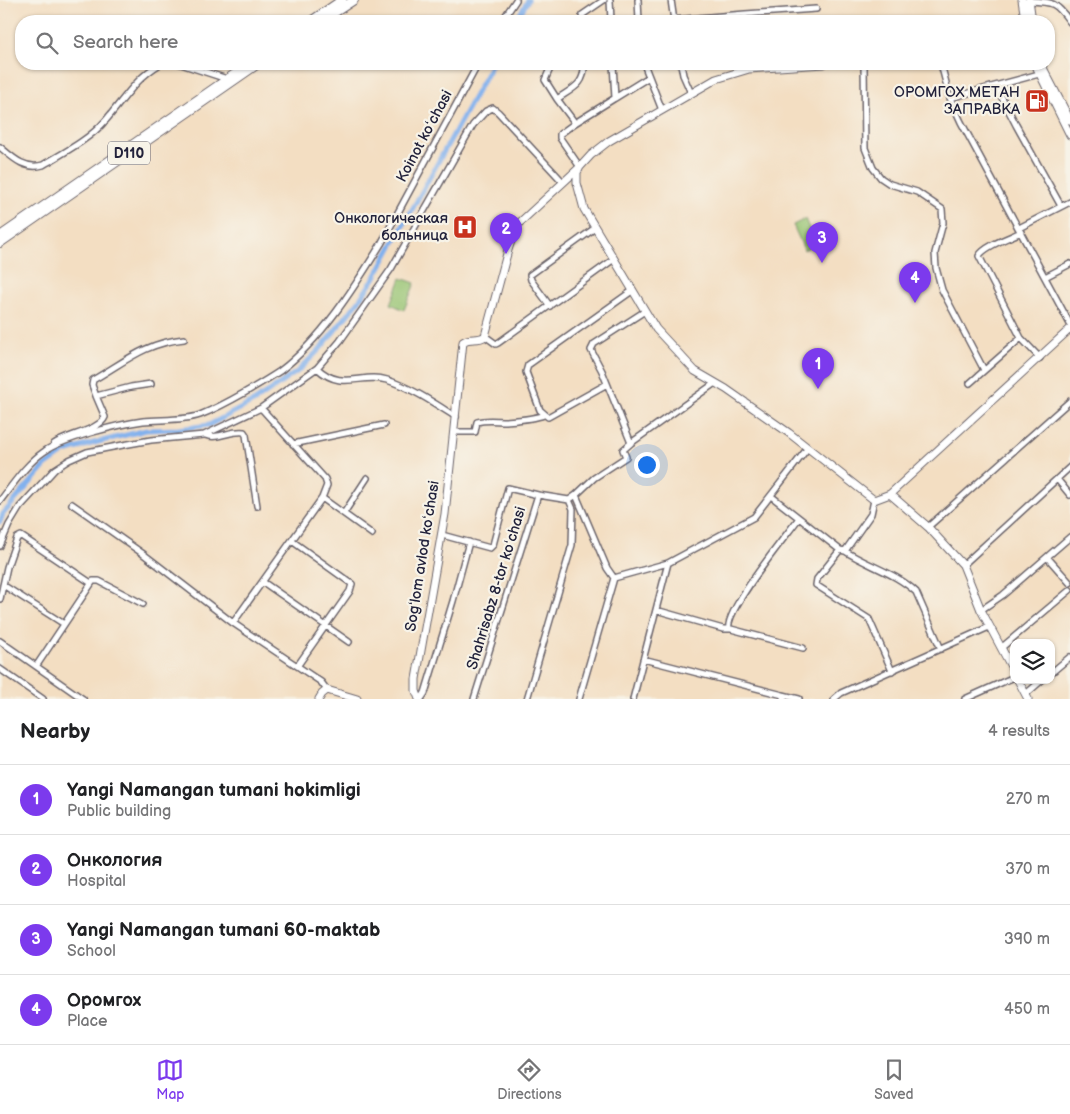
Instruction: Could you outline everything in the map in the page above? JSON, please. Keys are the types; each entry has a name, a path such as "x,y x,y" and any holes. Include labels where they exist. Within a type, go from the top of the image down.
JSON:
{"main road":[{"path":"331,15 354,0"},
{"path":"320,15 340,1"},
{"name":"D110","path":"0,243 76,186 240,70"},
{"name":"D110","path":"0,236 249,70"}],"street":[{"path":"506,15 516,0"},
{"path":"582,14 604,0"},
{"path":"610,0 611,15"},
{"path":"638,0 639,15"},
{"path":"671,0 673,15"},
{"path":"1028,15 1027,0 1048,2 1059,7 1070,22"},
{"path":"735,15 816,9"},
{"path":"0,147 26,166 36,167 43,165 96,129 106,120 135,83 150,70"},
{"path":"199,70 227,79"},
{"name":"Koinot koʻchasi","path":"47,449 67,441 128,424 198,416 233,399 280,371 313,339 355,285 381,244 475,70"},
{"path":"549,70 545,80 575,124"},
{"path":"557,99 580,83 585,70"},
{"path":"613,70 614,98"},
{"path":"646,70 662,110"},
{"path":"682,70 691,93"},
{"path":"614,259 498,343 496,344 485,336 516,226 580,167 590,155 609,141 716,79 739,70"},
{"path":"864,70 865,148 873,168 881,178 890,184 916,192 942,209 942,223 935,253 936,268 942,290 984,370"},
{"path":"943,70 950,98 961,122 1070,324"},
{"path":"1037,70 1063,106 1070,135"},
{"path":"1044,70 1070,120"},
{"path":"950,98 1039,74"},
{"path":"580,167 559,136 561,132 649,76"},
{"path":"996,86 1061,206"},
{"path":"0,546 9,525 20,507 56,469 69,460 87,452 151,440 204,435 261,408 317,368 340,341 391,269 473,125 488,109 493,108 498,112 563,182"},
{"path":"580,167 577,172 577,184 584,209 656,329 696,371 789,433 874,500"},
{"path":"1040,358 1021,338 979,256 980,252 1070,202"},
{"path":"550,306 531,280 530,275 595,228"},
{"path":"1045,277 1070,264"},
{"path":"607,384 553,416 548,417 540,410 526,372 528,365 632,290"},
{"path":"631,443 592,352 592,347 645,311"},
{"path":"874,500 890,494 1070,329"},
{"name":"Sogʻlom avlod koʻchasi","path":"420,699 416,691 416,679 442,534 464,342 469,338 478,339 485,336"},
{"path":"970,383 1021,338"},
{"path":"0,501 30,465 47,449 59,440 102,422 105,417 92,385 93,380 144,348 184,339"},
{"path":"317,368 325,375 338,380 383,379 410,389 456,417"},
{"path":"527,699 572,545 573,509 569,500 594,478 626,456 623,450 631,443 715,383"},
{"path":"96,396 151,384"},
{"path":"928,527 1070,401"},
{"path":"233,623 322,498 327,482 261,408"},
{"path":"455,432 475,432 477,422 482,420 506,421 544,415"},
{"path":"293,444 384,425"},
{"path":"204,435 211,437 239,431 246,434 257,506"},
{"path":"614,578 668,563 754,517 807,448"},
{"path":"963,565 1070,467"},
{"path":"344,513 367,478"},
{"path":"1057,479 1070,495"},
{"path":"442,534 488,549 492,547 508,488 538,494"},
{"name":"Shahrisabz 8-tor koʻchasi","path":"474,699 538,494 569,500"},
{"path":"890,494 928,527 963,565 989,627 1010,665"},
{"path":"576,495 607,568 614,578"},
{"path":"772,496 842,550 896,577 916,592 941,649"},
{"path":"322,498 372,534"},
{"path":"874,500 872,514 818,580 816,585 869,619 892,671"},
{"path":"72,504 150,559 233,623 321,682 327,690 357,699"},
{"path":"729,629 729,619 741,598 799,518"},
{"path":"0,599 17,538 21,536 91,583"},
{"path":"981,610 1003,595 1070,537"},
{"path":"292,541 352,584 352,588 298,666"},
{"path":"420,699 425,693 469,542"},
{"path":"1047,557 1070,583"},
{"path":"633,699 668,563"},
{"path":"579,699 614,578"},
{"path":"37,665 91,583 97,580 142,604"},
{"path":"263,582 349,642"},
{"path":"3,585 64,624"},
{"path":"1001,648 1070,590"},
{"path":"656,610 723,630 729,629 804,648"},
{"path":"834,699 841,693 989,627"},
{"path":"0,640 84,699"},
{"path":"1055,670 1070,657"},
{"path":"643,659 783,697 799,699"},
{"path":"0,669 43,699"},
{"path":"965,699 1010,679"},
{"path":"1020,684 1027,697 1038,684"},
{"path":"320,699 327,690"}],"green space":[{"path":"805,219 816,244 804,250 793,225"},
{"path":"401,278 415,283 404,310 391,304"}],"waterway":[{"path":"519,15 528,0"},
{"path":"0,522 3,514 45,466 65,452 146,430 178,429 209,425 255,401 298,371 320,349 358,302 375,277 489,70"}],"place":[{"name":"ОРОМГОХ МЕТАН ЗАПРАВКА","path":"1037,101"},
{"name":"Онкологическая больница","path":"465,227"},
{"name":"Онкология","path":"506,254"},
{"name":"Yangi Namangan tumani 60-maktab","path":"822,263"},
{"name":"Оромгох","path":"915,303"},
{"name":"Yangi Namangan tumani hokimligi","path":"818,389"}]}
